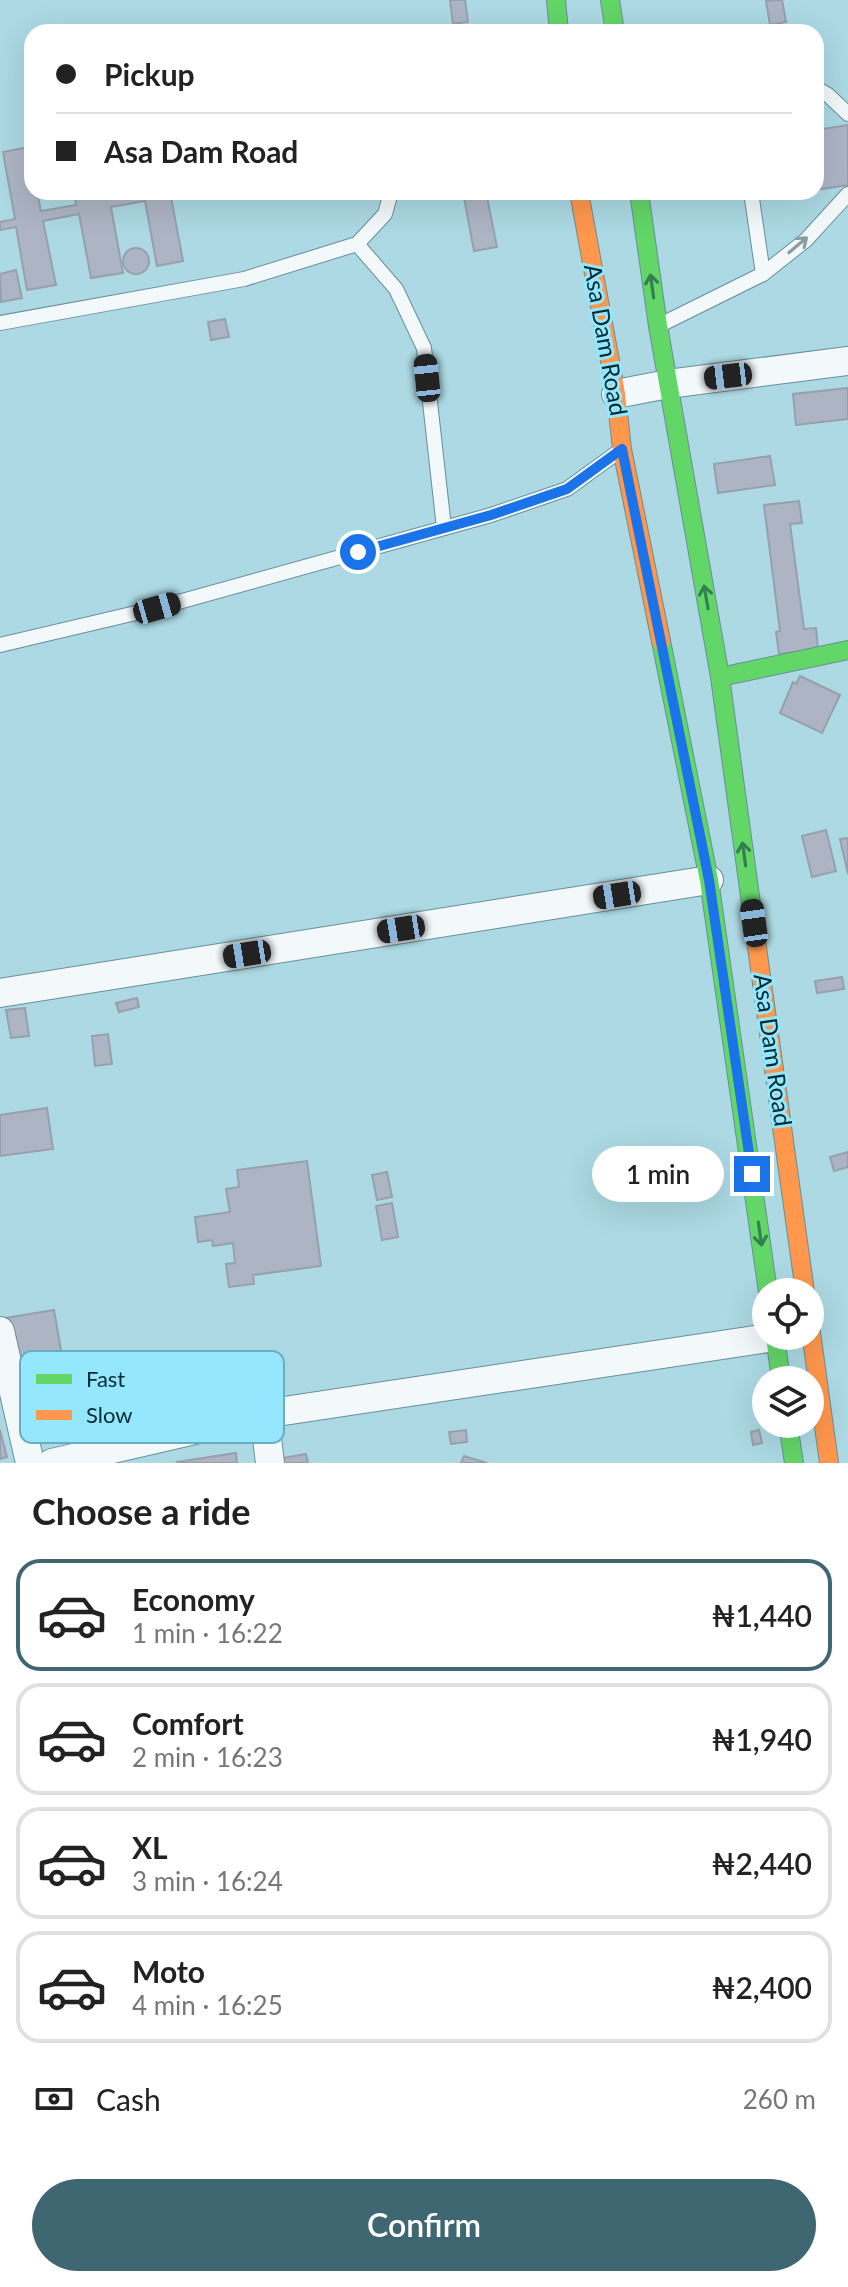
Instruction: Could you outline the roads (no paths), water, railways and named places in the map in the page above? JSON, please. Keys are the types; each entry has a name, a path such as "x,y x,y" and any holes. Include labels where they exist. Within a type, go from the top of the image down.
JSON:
{"main road":[{"path":"556,0 558,24"},
{"path":"610,0 617,24"},
{"name":"Asa Dam Road","path":"580,200 616,394 622,449 709,880 766,1278"},
{"name":"Asa Dam Road","path":"640,200 658,326 720,677 803,1278"},
{"path":"720,677 848,650"},
{"path":"813,1350 829,1463 848,1454"},
{"path":"790,1438 794,1463"}],"street":[{"path":"616,394 668,384 848,361"},
{"path":"0,993 709,880"},
{"path":"0,1331 20,1419"},
{"path":"284,1411 752,1340"},
{"path":"25,1443 30,1463"},
{"path":"52,1463 139,1443"},
{"path":"268,1443 270,1463"}],"lane":[{"path":"824,93 848,114"},
{"path":"658,326 763,274 806,240 848,194"},
{"path":"0,323 244,279 357,244 385,214 389,200"},
{"path":"752,200 763,274"},
{"path":"357,244 396,289 424,348 444,528"},
{"path":"0,645 157,608 491,515 567,489 622,449"}]}
